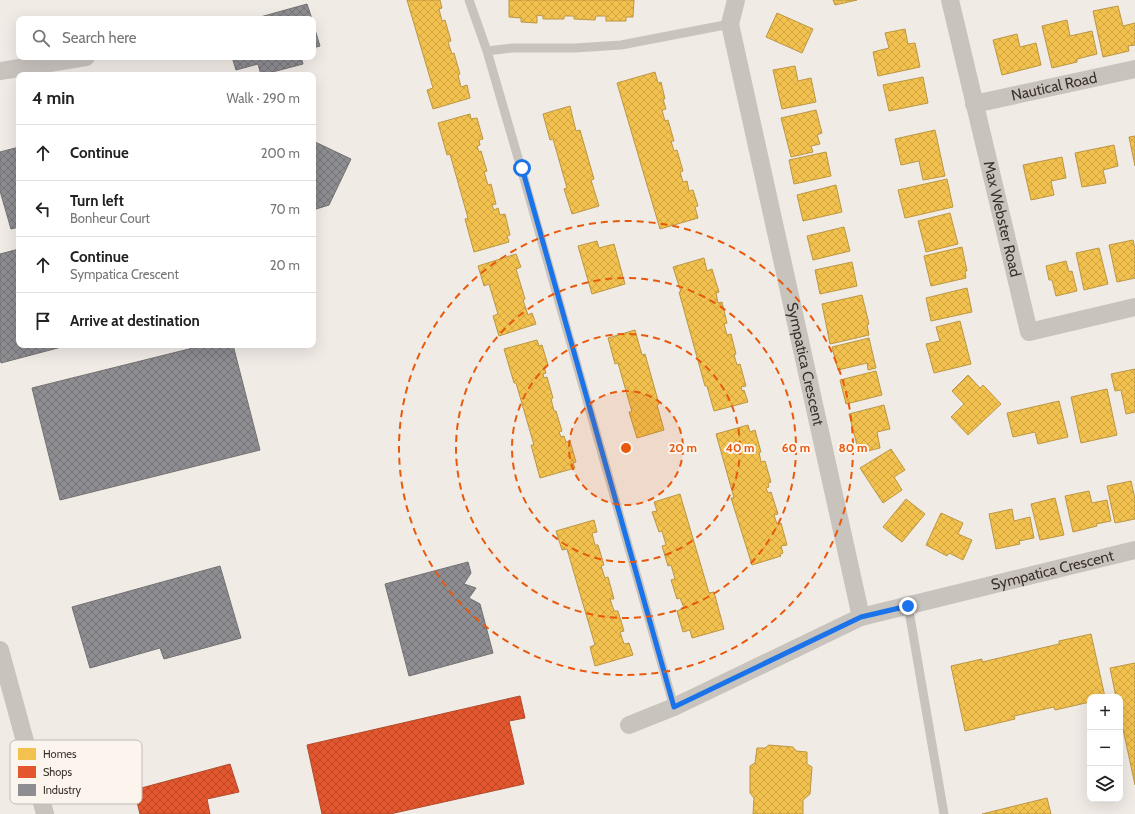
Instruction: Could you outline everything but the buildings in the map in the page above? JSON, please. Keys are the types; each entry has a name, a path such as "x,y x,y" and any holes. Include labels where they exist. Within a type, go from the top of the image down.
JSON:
{"street":[{"name":"Sympatica Crescent","path":"736,0 730,24 861,617 1135,550"},
{"name":"Max Webster Road","path":"950,0 1029,332 1135,307"},
{"path":"0,71 68,60"},
{"name":"Nautical Road","path":"974,104 1135,68"},
{"path":"629,725 674,707 861,617"},
{"path":"0,650 25,740"},
{"path":"42,804 45,814"}],"lane":[{"path":"470,0 522,168 674,707"},
{"path":"487,51 512,48 575,48 621,45 730,24"},
{"path":"908,606 944,814"}],"route":[{"path":"522,168 674,707 861,617 908,606"}]}
